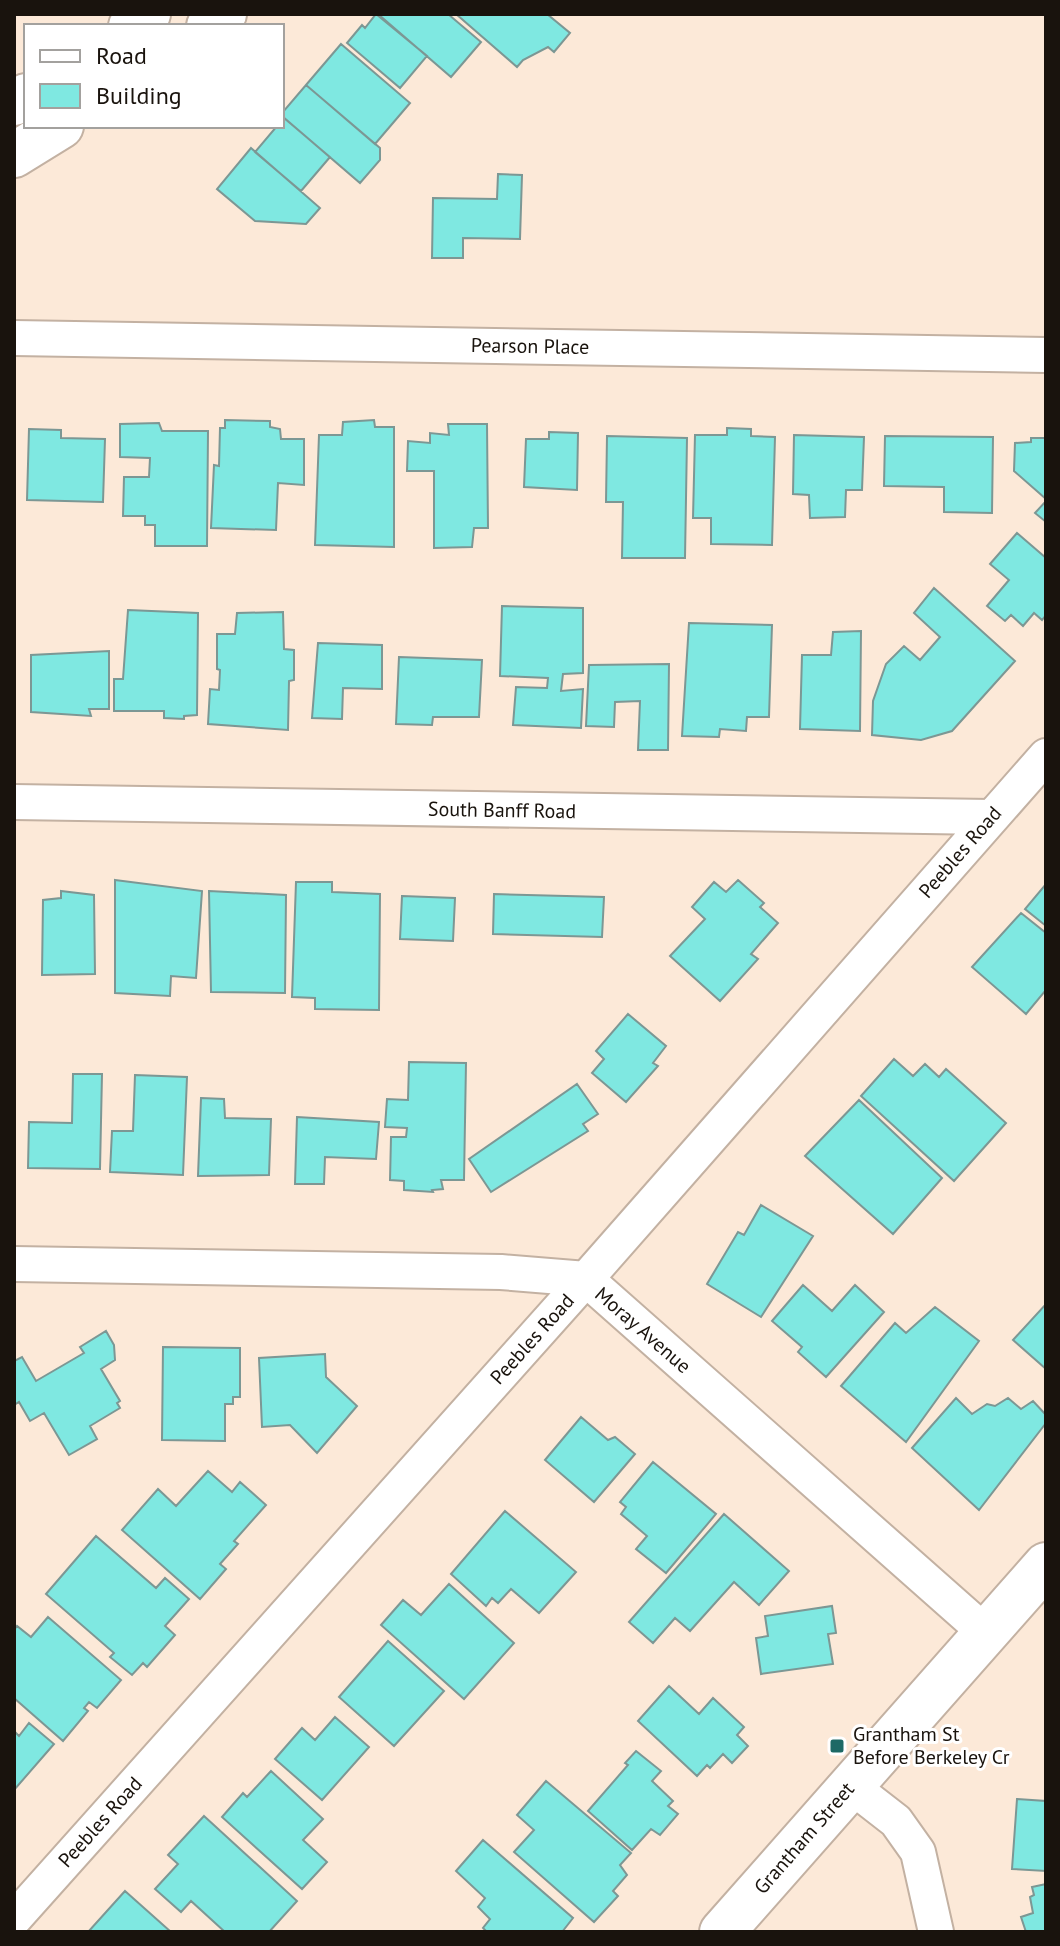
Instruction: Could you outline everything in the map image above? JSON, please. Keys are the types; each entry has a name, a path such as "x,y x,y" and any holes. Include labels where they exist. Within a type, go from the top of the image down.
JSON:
{"main road":[{"path":"14,155 58,128"},
{"name":"Grantham Street","path":"722,1932 1046,1565"}],"street":[{"name":"Pearson Place","path":"14,338 1046,355"},
{"name":"Peebles Road","path":"14,1919 586,1279 1046,756"},
{"name":"South Banff Road","path":"14,802 990,817"},
{"name":"Moray Avenue","path":"14,1264 501,1272 586,1279 986,1633"},
{"path":"851,1786 896,1821 918,1852 936,1932"}],"building":[{"path":"376,14 427,56 400,88 347,43"},
{"path":"378,14 448,14 481,42 451,77"},
{"path":"456,14 547,14 570,33 554,52 548,47 523,60 517,67"},
{"path":"341,44 410,103 375,144 306,85"},
{"path":"306,85 380,148 380,160 360,183 284,118 284,111"},
{"path":"284,118 330,157 301,191 255,152 275,128 284,128"},
{"path":"251,148 320,208 306,224 255,221 217,189"},
{"path":"498,174 522,175 520,239 463,238 463,258 432,258 433,198 497,199"},
{"path":"225,420 270,421 270,427 280,429 281,439 304,439 304,485 278,483 276,530 211,528 214,465 219,466 220,428 225,428"},
{"path":"374,420 375,427 394,427 394,547 315,545 319,435 342,435 343,422"},
{"path":"159,423 162,431 208,431 207,546 155,546 155,525 145,525 145,516 123,516 124,477 149,477 150,458 120,457 120,424"},
{"path":"448,424 487,424 488,528 474,528 472,547 434,548 434,471 407,471 408,441 430,443 430,433 449,435"},
{"path":"727,428 751,429 751,436 775,437 772,545 711,544 711,518 693,518 695,435 727,435"},
{"path":"29,429 61,430 61,438 105,439 103,502 27,500"},
{"path":"549,432 578,433 577,490 524,487 526,439 549,439"},
{"path":"794,435 864,437 862,490 846,490 845,517 810,518 809,495 793,494"},
{"path":"607,436 687,438 685,558 622,558 623,502 606,502"},
{"path":"885,436 993,437 992,513 944,512 944,487 884,486"},
{"path":"1031,438 1046,438 1046,499 1014,471 1015,443 1031,442"},
{"path":"1046,501 1046,522 1035,513"},
{"path":"1017,533 1046,558 1046,615 1042,620 1034,613 1023,626 1011,615 1005,621 987,606 1009,580 990,564"},
{"path":"934,588 1015,661 952,731 921,740 872,735 873,701 886,664 904,646 920,660 940,637 914,613"},
{"path":"502,606 583,608 583,673 563,674 561,691 583,689 581,728 513,725 516,687 547,688 548,678 500,676"},
{"path":"128,610 198,613 197,715 184,716 184,719 164,718 164,711 114,711 114,679 123,679"},
{"path":"283,612 284,649 294,650 294,680 289,681 288,730 208,724 210,689 219,690 217,634 235,634 237,613"},
{"path":"689,623 772,625 769,717 747,717 746,731 720,729 719,737 682,736"},
{"path":"861,631 860,731 800,729 802,655 831,655 833,632"},
{"path":"318,643 382,645 382,689 343,688 342,719 312,718"},
{"path":"109,651 109,709 89,709 91,716 31,712 31,655"},
{"path":"399,657 482,660 479,717 433,717 432,725 396,724"},
{"path":"669,664 668,750 638,750 640,701 615,702 614,727 586,726 589,665"},
{"path":"115,880 202,891 196,978 171,976 170,996 115,993"},
{"path":"738,880 764,903 760,907 778,923 751,954 758,959 720,1001 670,956 705,919 692,907 714,882 726,892"},
{"path":"296,882 332,882 332,892 380,894 379,1010 315,1009 315,998 292,997"},
{"path":"1046,884 1046,926 1025,909"},
{"path":"61,891 94,895 95,974 42,975 43,900 61,898"},
{"path":"209,891 286,895 285,993 211,992"},
{"path":"494,894 604,897 602,937 493,934"},
{"path":"402,896 455,898 453,941 400,939"},
{"path":"1021,913 1046,933 1046,990 1026,1014 972,967"},
{"path":"628,1014 666,1046 653,1063 658,1066 626,1102 592,1073 604,1059 596,1051"},
{"path":"894,1059 913,1076 925,1064 939,1077 946,1069 1006,1123 954,1181 861,1096"},
{"path":"409,1062 466,1063 464,1180 441,1180 443,1189 433,1192 404,1190 404,1181 390,1180 391,1137 406,1137 407,1128 385,1127 387,1099 408,1100"},
{"path":"73,1074 102,1074 100,1169 28,1168 29,1122 72,1123"},
{"path":"135,1075 187,1077 183,1175 110,1172 112,1131 133,1131"},
{"path":"577,1084 598,1114 583,1124 588,1131 491,1192 469,1159"},
{"path":"201,1098 224,1099 225,1118 271,1119 269,1175 198,1176"},
{"path":"859,1100 942,1178 893,1234 805,1156"},
{"path":"297,1117 379,1122 376,1159 325,1157 324,1184 295,1184"},
{"path":"761,1205 813,1236 761,1317 707,1284 738,1232 744,1235"},
{"path":"803,1285 832,1311 855,1285 884,1312 826,1377 798,1352 802,1347 772,1321"},
{"path":"1046,1304 1046,1369 1013,1340"},
{"path":"935,1307 979,1341 906,1442 841,1386 895,1323 906,1333"},
{"path":"106,1331 114,1345 115,1360 101,1369 120,1401 117,1403 120,1408 90,1426 97,1439 69,1455 44,1413 30,1421 19,1402 14,1405 14,1361 22,1357 36,1381 84,1353 80,1347"},
{"path":"163,1347 240,1348 240,1397 233,1397 233,1404 225,1404 225,1441 162,1440"},
{"path":"325,1354 326,1377 357,1406 317,1453 290,1425 262,1427 259,1358"},
{"path":"956,1398 972,1414 987,1404 995,1406 1008,1398 1021,1409 1033,1401 1046,1415 1046,1423 979,1510 912,1448"},
{"path":"581,1417 608,1440 615,1437 635,1454 594,1502 545,1460"},
{"path":"653,1462 716,1514 666,1573 636,1549 647,1536 621,1514 626,1507 620,1502"},
{"path":"208,1471 232,1492 240,1482 266,1505 234,1541 238,1544 220,1564 226,1569 200,1599 122,1530 158,1489 176,1506"},
{"path":"505,1511 576,1572 539,1613 511,1589 498,1603 492,1598 486,1606 451,1574"},
{"path":"724,1514 789,1571 759,1605 734,1582 690,1631 675,1618 653,1643 629,1622"},
{"path":"96,1536 156,1588 165,1578 189,1599 165,1626 175,1635 147,1667 143,1663 132,1675 110,1657 114,1653 46,1594"},
{"path":"449,1584 514,1643 464,1699 381,1625 403,1600 421,1615"},
{"path":"832,1606 836,1633 828,1634 833,1664 761,1674 756,1638 768,1636 765,1616"},
{"path":"48,1617 121,1680 97,1708 89,1702 84,1708 88,1711 63,1741 14,1698 14,1630 17,1626 31,1637"},
{"path":"388,1641 444,1691 394,1746 339,1697"},
{"path":"669,1686 699,1714 713,1698 744,1727 737,1735 748,1746 732,1763 723,1754 697,1776 638,1721"},
{"path":"335,1717 369,1747 322,1800 275,1759 302,1728 315,1740"},
{"path":"29,1723 54,1744 14,1790 14,1731 19,1736"},
{"path":"636,1751 661,1771 652,1781 673,1801 668,1806 678,1814 660,1835 651,1829 632,1850 588,1811 628,1765 625,1763"},
{"path":"271,1771 323,1819 303,1840 327,1862 302,1889 222,1817 243,1793 247,1797"},
{"path":"546,1781 631,1853 620,1865 627,1875 613,1891 618,1896 594,1922 514,1852 534,1830 517,1815"},
{"path":"1017,1799 1046,1801 1046,1871 1012,1869"},
{"path":"204,1816 297,1901 269,1932 225,1932 191,1901 181,1912 155,1889 178,1864 168,1855"},
{"path":"483,1840 573,1918 562,1932 487,1932 483,1928 490,1919 478,1907 485,1898 456,1871"},
{"path":"1046,1884 1046,1932 1026,1932 1021,1917 1033,1913 1032,1887"},
{"path":"125,1891 171,1932 88,1932"}],"place":[{"name":"Grantham St Before Berkeley Cr","path":"837,1746"}]}
